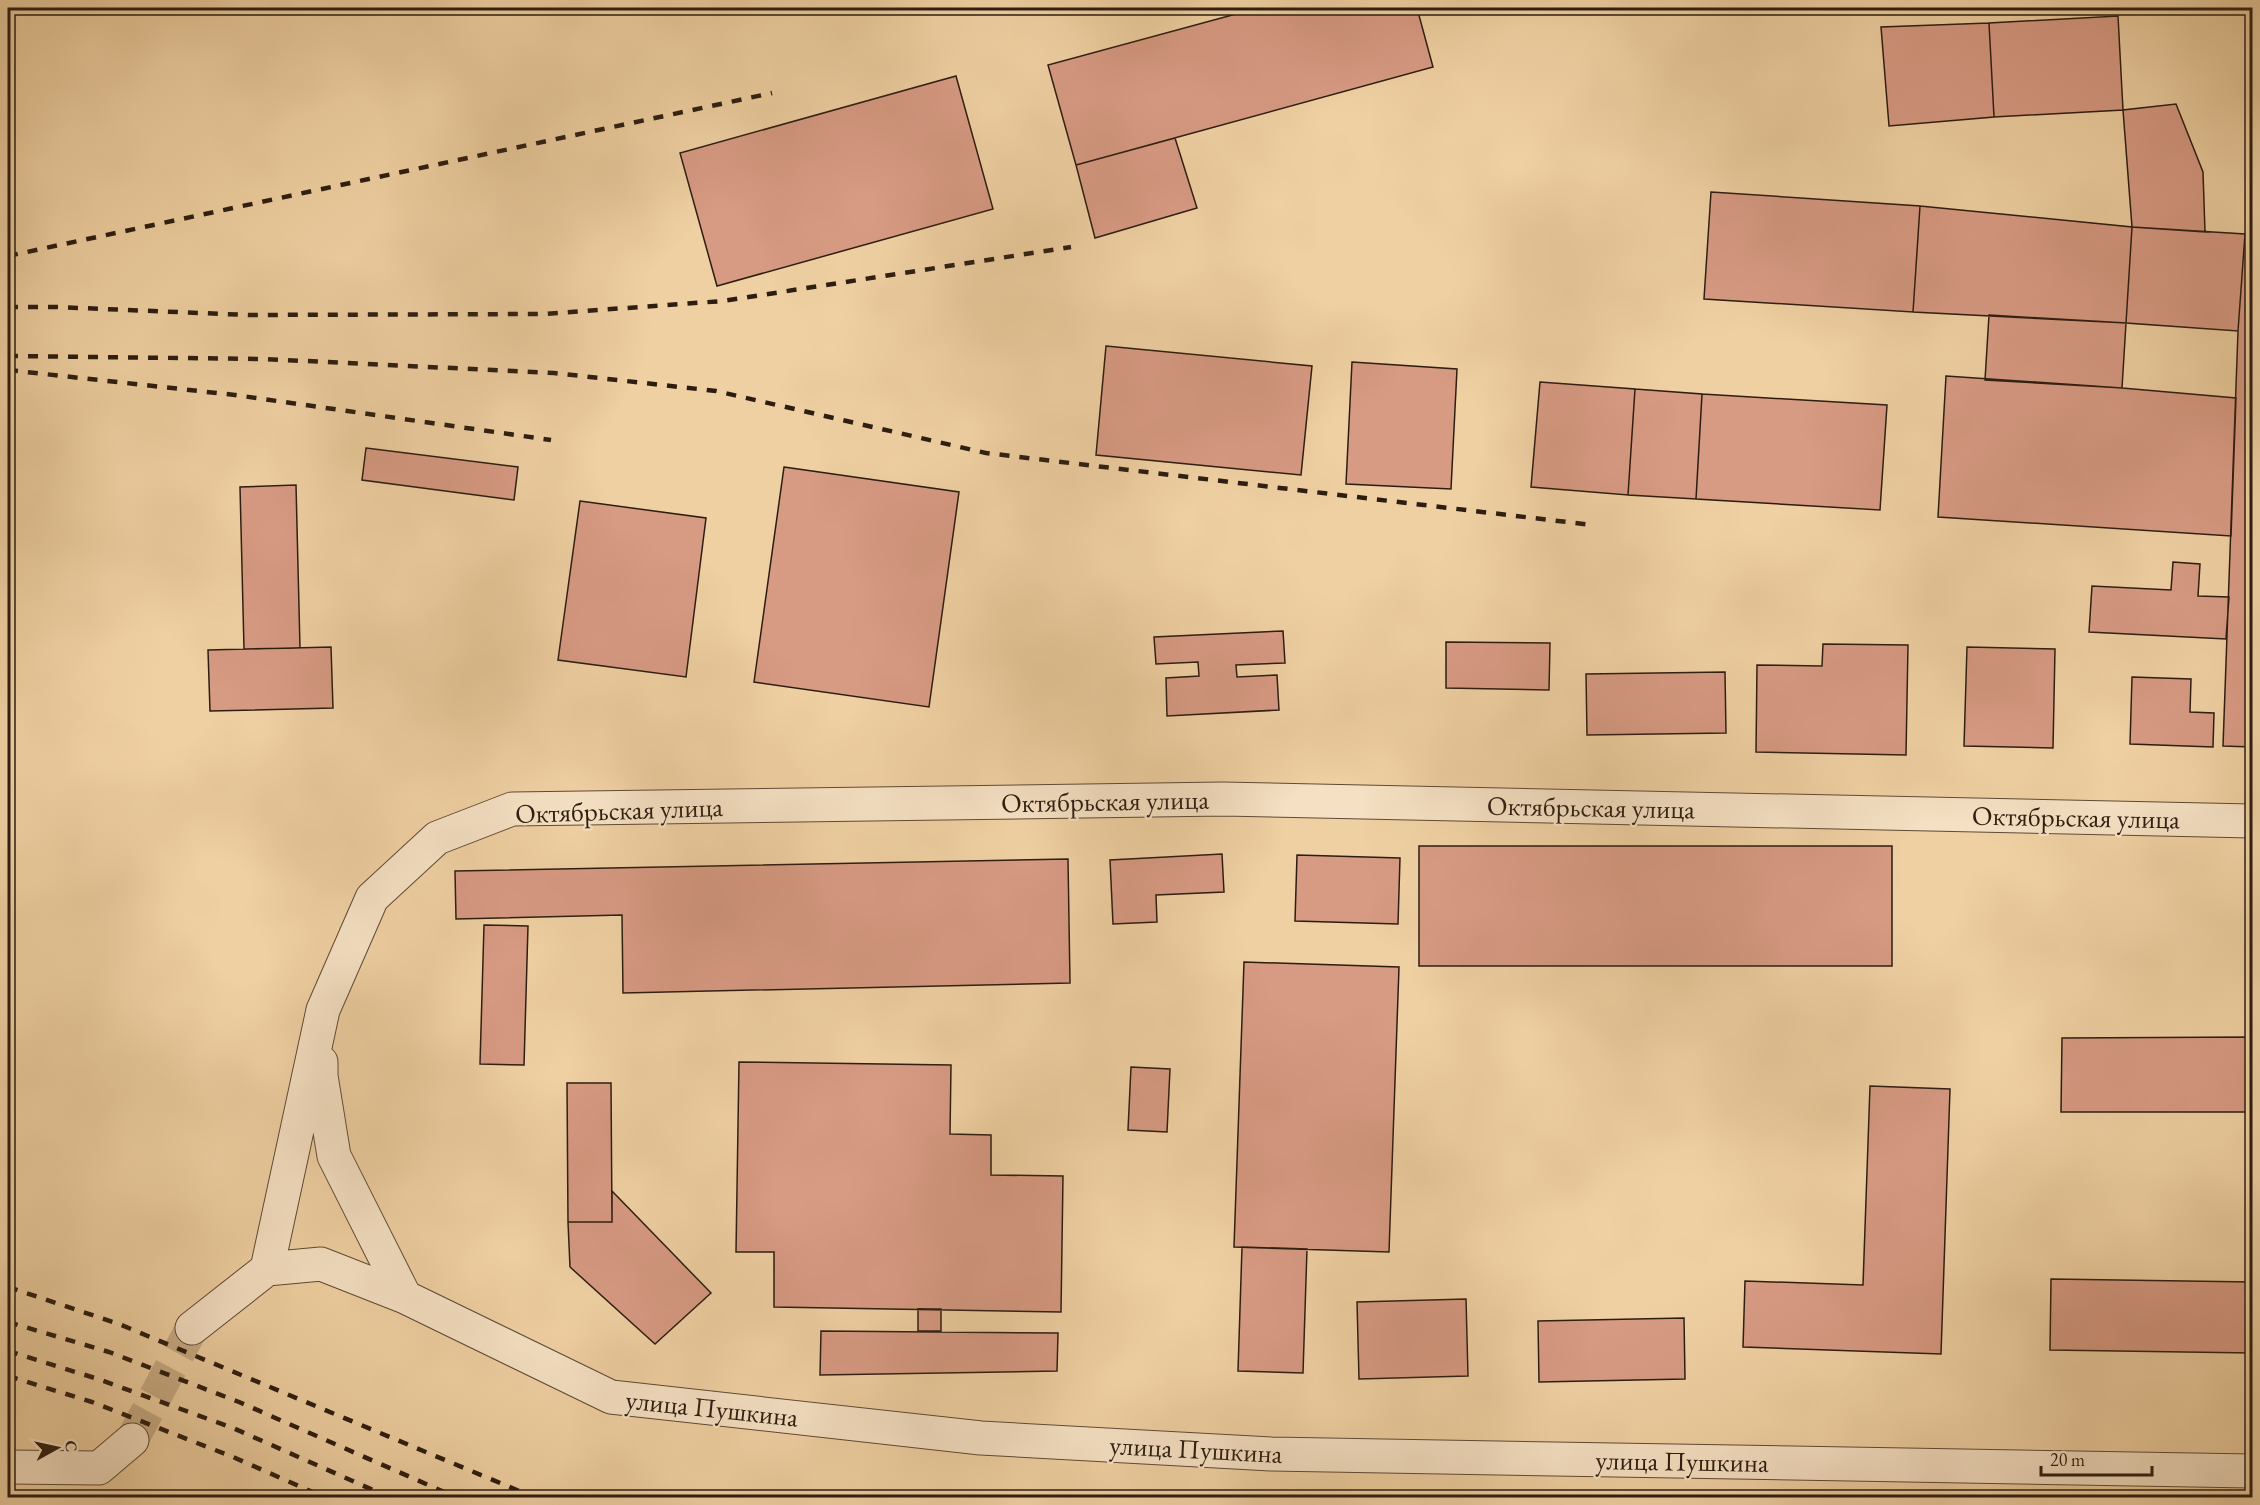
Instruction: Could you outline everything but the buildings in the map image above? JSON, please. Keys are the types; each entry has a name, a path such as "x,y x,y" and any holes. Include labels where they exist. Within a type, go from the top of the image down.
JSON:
{"street":[{"name":"Октябрьская улица","path":"267,1269 323,1010 372,898 437,838 512,809 1224,799 2253,820"},
{"path":"323,1010 321,1076 334,1156 405,1297"},
{"name":"улица Пушкина","path":"267,1269 321,1264 405,1297 611,1397 981,1438 1271,1454 2253,1471"},
{"path":"192,1328 267,1269"},
{"path":"8,1467 99,1468 132,1440"}],"tunnel":[{"path":"132,1440 192,1328"}],"railway":[{"path":"8,256 772,93"},
{"path":"8,307 248,315 543,314 723,301 1071,247"},
{"path":"8,356 264,359 554,373 716,391 986,453 1592,525"},
{"path":"8,370 235,395 551,440"},
{"path":"8,1287 119,1324 536,1498"},
{"path":"8,1322 109,1352 239,1402 458,1498"},
{"path":"8,1351 98,1379 233,1428 391,1498"},
{"path":"8,1376 92,1402 233,1457 326,1498"}]}
